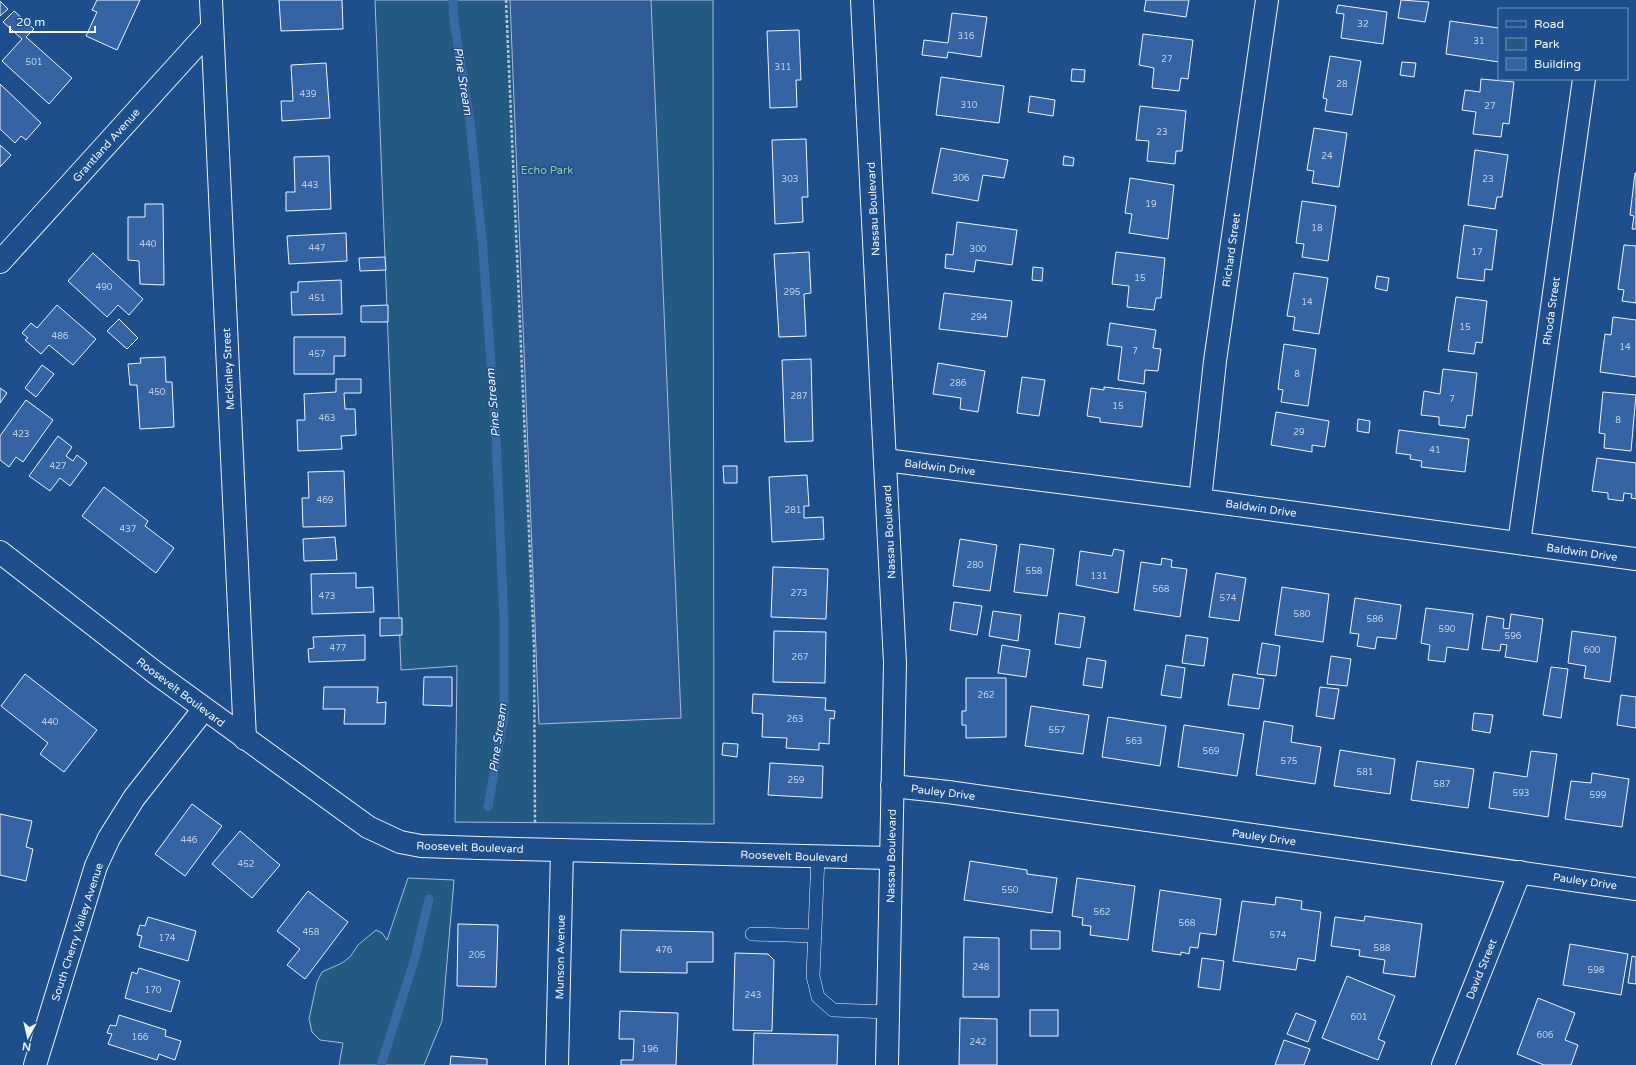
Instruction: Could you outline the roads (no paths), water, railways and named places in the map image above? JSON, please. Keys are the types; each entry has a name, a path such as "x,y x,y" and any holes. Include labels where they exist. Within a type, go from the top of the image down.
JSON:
{"street":[{"name":"McKinley Street","path":"211,0 245,739"},
{"name":"Nassau Boulevard","path":"862,0 895,663 887,1065"},
{"name":"Richard Street","path":"1200,500 1216,361 1267,0"},
{"name":"Grantland Avenue","path":"0,262 212,28"},
{"name":"Rhoda Street","path":"1519,543 1584,80"},
{"name":"Baldwin Drive","path":"885,460 1200,500 1636,559"},
{"name":"Roosevelt Boulevard","path":"0,552 157,674 245,739 368,827 400,842 421,846 890,858"},
{"name":"South Cherry Valley Avenue","path":"35,1065 96,866 109,838 134,798 204,709"},
{"name":"Pauley Drive","path":"892,786 948,792 1636,889"},
{"name":"Munson Avenue","path":"557,1065 562,850"},
{"name":"David Street","path":"1443,1065 1520,872"}],"lane":[{"path":"818,857 813,976 818,996 833,1010 888,1012"},
{"path":"752,934 814,936"}],"waterway":[{"name":"Pine Stream","path":"453,0 454,21 470,122 483,250 496,437 504,622 504,716 488,807"},
{"name":"Pine Stream","path":"381,1065 415,958 429,899"}],"park label":[{"name":"Echo Park","path":"547,170"}]}
